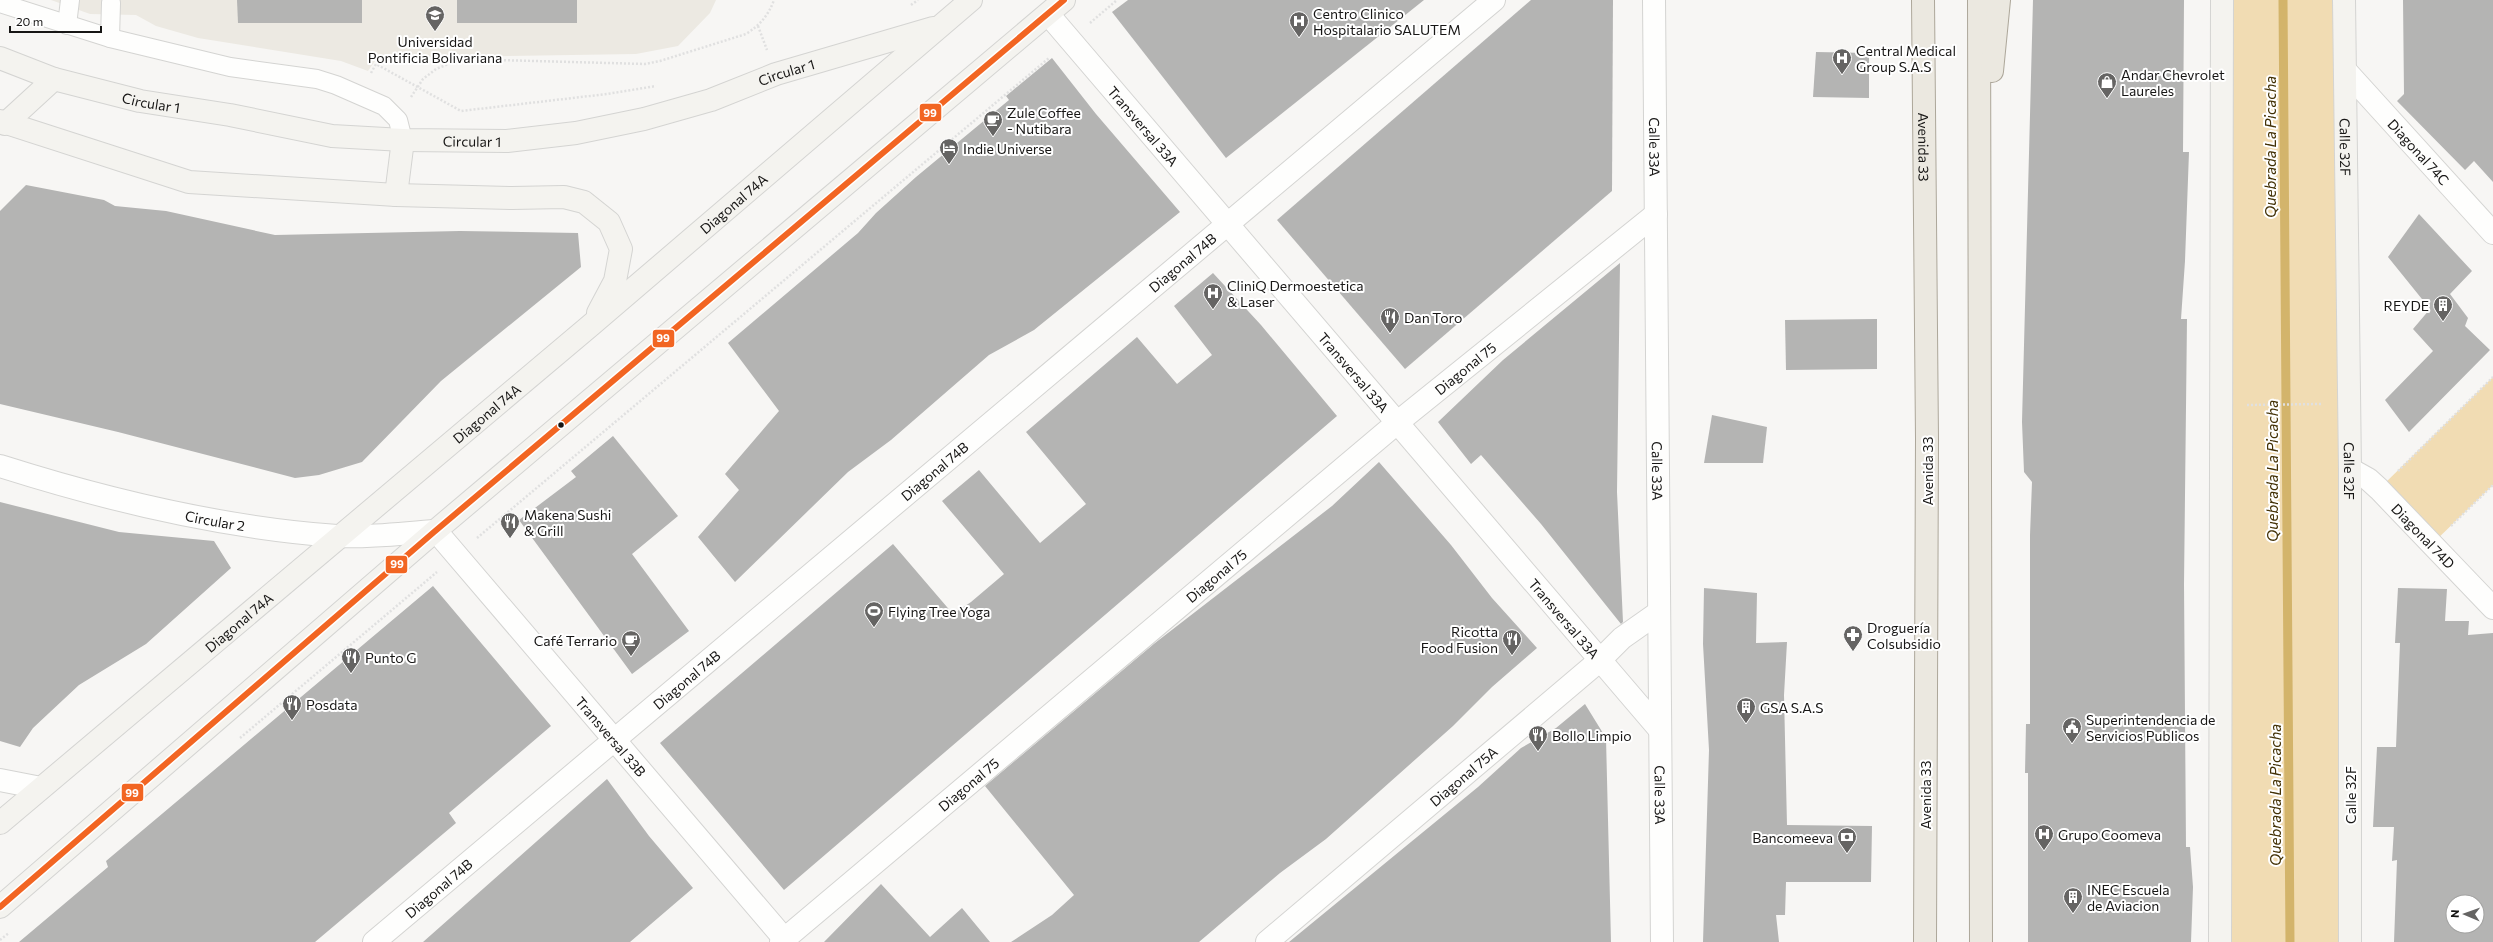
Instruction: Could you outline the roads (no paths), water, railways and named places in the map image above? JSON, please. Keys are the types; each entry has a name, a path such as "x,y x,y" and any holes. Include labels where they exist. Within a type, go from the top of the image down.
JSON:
{"main road":[{"path":"1910,0 1924,128"},
{"name":"Avenida 33","path":"1923,0 1927,439 1925,942"},
{"path":"1979,0 1981,188 1981,942"},
{"path":"1981,188 1999,0"}],"street":[{"name":"Diagonal 74A","path":"0,824 338,536 591,325 971,0"},
{"name":"Diagonal 74B","path":"374,942 1229,225 1494,0"},
{"name":"Calle 33A","path":"1654,0 1662,942"},
{"path":"2220,942 2222,0"},
{"name":"Calle 32F","path":"2344,0 2350,469 2350,942"},
{"name":"Transversal 33A","path":"1056,7 1070,40 1398,422 1599,661 1660,730"},
{"path":"0,907 436,531 1056,7"},
{"name":"Circular 1","path":"0,58 54,79 140,101 332,136 403,140 507,141 576,133 637,121 711,100 776,74 938,27"},
{"name":"Diagonal 74C","path":"2345,70 2493,233"},
{"path":"2,125 54,79"},
{"path":"2,125 189,182 396,195 512,198 564,197 584,202 609,222 621,249 615,280 591,325"},
{"path":"396,195 403,140"},
{"name":"Diagonal 75","path":"784,941 1398,422 1656,214"},
{"name":"Circular 2","path":"0,466 70,488 183,514 338,536 436,531"},
{"name":"Diagonal 74D","path":"2350,469 2368,479 2379,489 2493,608"},
{"name":"Transversal 33B","path":"436,531 615,740 784,941"},
{"name":"Diagonal 75A","path":"1267,942 1599,661 1622,638 1659,612"},
{"path":"0,780 41,788"}],"lane":[{"path":"68,24 70,0"},
{"path":"0,3 110,38 230,67 317,79 336,85 384,106 398,120 403,140"},
{"path":"110,38 111,3"}],"waterway":[{"name":"Quebrada La Picacha","path":"2283,0 2290,942"}],"place":[{"name":"Universidad Pontificia Bolivariana","path":"435,32"},
{"name":"Centro Clinico Hospitalario SALUTEM","path":"1299,38"},
{"name":"Central Medical Group S.A.S","path":"1842,75"},
{"name":"Andar Chevrolet Laureles","path":"2107,99"},
{"name":"Zule Coffee - Nutibara","path":"993,137"},
{"name":"Indie Universe","path":"949,165"},
{"name":"CliniQ Dermoestetica & Laser","path":"1213,310"},
{"name":"REYDE","path":"2443,322"},
{"name":"Dan Toro","path":"1390,334"},
{"name":"Makena Sushi & Grill","path":"510,539"},
{"name":"Flying Tree Yoga","path":"874,628"},
{"name":"Droguería Colsubsidio","path":"1853,652"},
{"name":"Ricotta Food Fusion","path":"1512,656"},
{"name":"Café Terrario","path":"631,657"},
{"name":"Punto G","path":"351,674"},
{"name":"Posdata","path":"292,721"},
{"name":"GSA S.A.S","path":"1746,724"},
{"name":"Superintendencia de Servicios Publicos","path":"2072,744"},
{"name":"Bollo Limpio","path":"1538,752"},
{"name":"Grupo Coomeva","path":"2044,851"},
{"name":"Bancomeeva","path":"1847,854"},
{"name":"INEC Escuela de Aviacion","path":"2073,914"}]}
